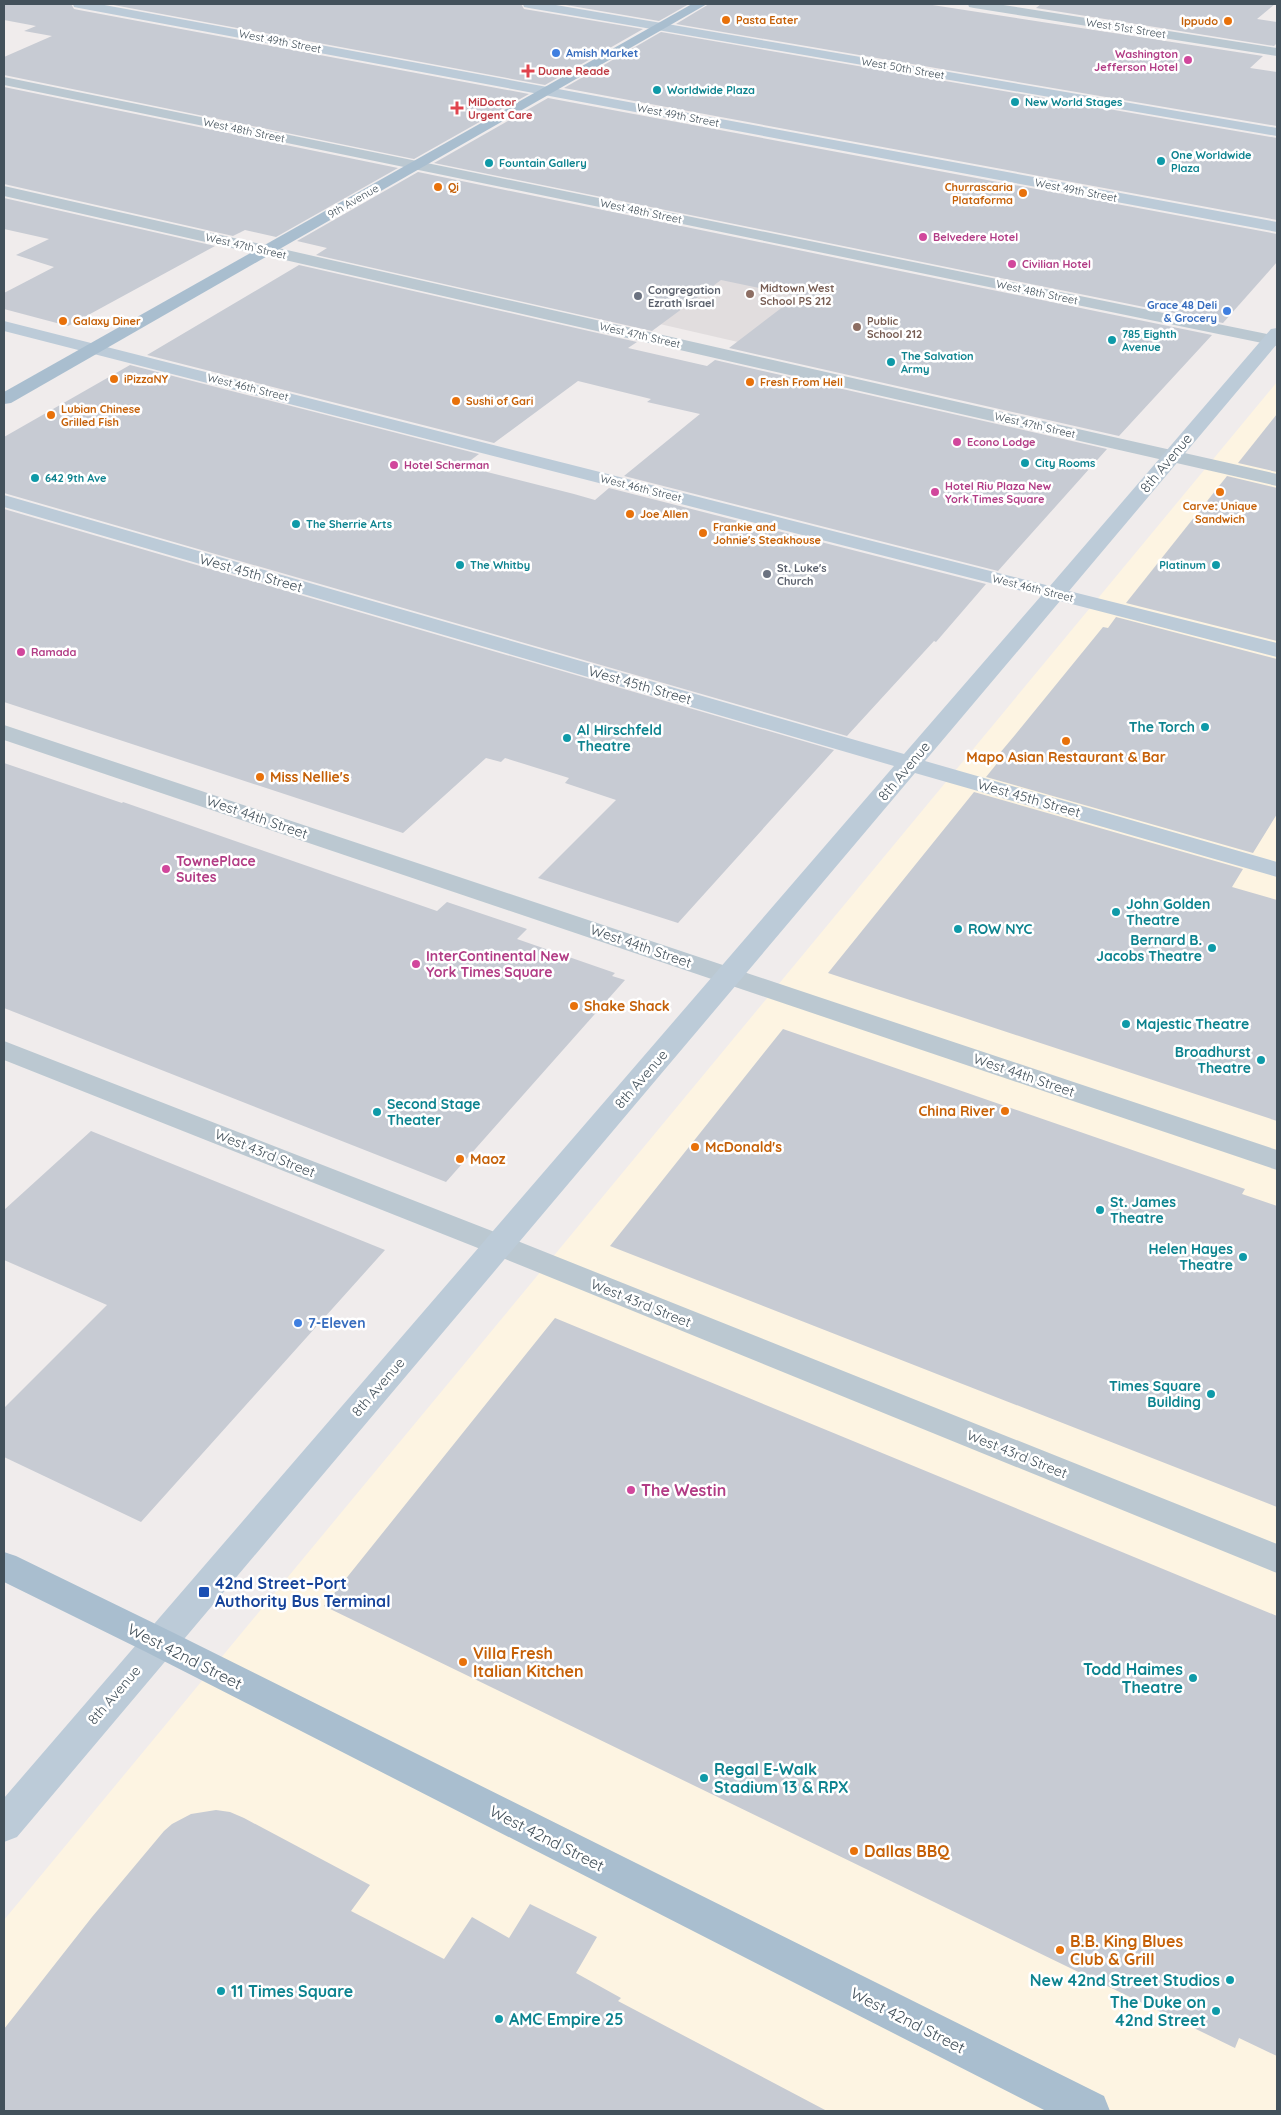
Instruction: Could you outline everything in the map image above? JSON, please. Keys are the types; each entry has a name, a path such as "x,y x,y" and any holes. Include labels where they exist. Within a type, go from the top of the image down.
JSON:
{"main road":[{"name":"West 49th Street","path":"79,4 1277,227"},
{"name":"West 50th Street","path":"529,4 1277,132"},
{"name":"9th Avenue","path":"4,399 701,4"},
{"name":"West 46th Street","path":"4,326 1277,650"},
{"name":"8th Avenue","path":"4,1825 1172,456 1275,338"},
{"name":"West 45th Street","path":"4,501 1277,870"},
{"name":"West 42nd Street","path":"4,1566 160,1642 1089,2111"}],"street":[{"name":"West 51st Street","path":"974,4 1277,52"},
{"name":"West 48th Street","path":"4,81 1275,338"},
{"name":"West 47th Street","path":"4,190 1277,480"},
{"name":"West 44th Street","path":"4,732 1277,1160"},
{"name":"West 43rd Street","path":"4,1050 499,1245 1277,1559"}],"shaded area":[{"name":"Midtown West School PS 212","path":"729,241 871,271 773,350 625,316"},
{"path":"1277,382 1277,2111 4,2111 4,1920"}],"building":[{"path":"4,4 71,4 74,9 79,10 529,94 414,159 4,75 4,57 52,36 24,31 36,26 4,20"},
{"path":"108,4 521,4 524,9 643,29 545,85"},
{"path":"560,4 689,4 659,21"},
{"path":"709,4 926,4 1263,56 1250,68 1277,72 1277,126 676,24"},
{"path":"1041,4 1275,4 1257,19 1277,22 1277,43 1274,46 1036,8"},
{"path":"661,32 1277,138 1277,220 564,88"},
{"path":"4,87 398,168 276,237 245,230 233,236 4,184"},
{"path":"548,98 1277,234 1277,262 1223,323 434,163"},
{"path":"418,172 1212,335 1119,436 729,348 797,296 721,280 652,331 316,255 327,248 297,241"},
{"path":"4,198 215,246 68,326 4,309 4,293 54,267 16,255 49,239 4,229"},
{"path":"299,265 637,342 628,348 707,366 715,360 1107,449 998,571 624,476 700,414 647,402 651,399 578,381 494,443 147,355"},
{"path":"130,365 479,454 463,466 595,500 609,488 986,584 936,642 934,641 847,736 4,493 4,437"},
{"path":"1277,414 1277,472 1238,463"},
{"path":"1227,476 1277,488 1277,641 1126,603"},
{"path":"4,509 834,750 678,923 538,878 616,800 565,783 569,778 505,758 501,762 486,758 403,833 4,702"},
{"name":"The Torch","path":"1116,617 1277,659 1277,814 1253,853 986,777 999,761 994,760 1103,627 1108,628"},
{"path":"4,763 123,802 437,911 447,902 527,929 517,939 615,973 612,976 625,980 446,1182 4,1008"},
{"path":"974,792 1243,869 1232,887 1277,900 1277,1121 828,973"},
{"path":"783,1029 1245,1189 1242,1194 1277,1206 1277,1507 610,1246"},
{"path":"91,1131 385,1250 141,1522 4,1457 4,1408 107,1305 4,1260 4,1210"},
{"path":"555,1318 1277,1616 1277,2056 1239,2038 1235,2048 324,1606"},
{"name":"11 Times Square","path":"216,1810 230,1812 244,1818 370,1885 351,1911 444,1959 472,1917 509,1938 530,1904 597,1937 576,1973 621,1998 618,2001 827,2111 4,2111 4,2029 92,1917 164,1831 172,1824 191,1814"}],"place":[{"name":"Pasta Eater","path":"726,20"},
{"name":"Ippudo","path":"1228,21"},
{"name":"Amish Market","path":"556,53"},
{"name":"Washington Jefferson Hotel","path":"1188,60"},
{"name":"Duane Reade","path":"528,71"},
{"name":"Worldwide Plaza","path":"657,90"},
{"name":"New World Stages","path":"1015,102"},
{"name":"MiDoctor Urgent Care","path":"457,108"},
{"name":"One Worldwide Plaza","path":"1161,161"},
{"name":"Fountain Gallery","path":"489,163"},
{"name":"Qi","path":"438,187"},
{"name":"Churrascaria Plataforma","path":"1023,193"},
{"name":"Belvedere Hotel","path":"923,237"},
{"name":"Civilian Hotel","path":"1012,264"},
{"name":"Midtown West School PS 212","path":"750,294"},
{"name":"Congregation Ezrath Israel","path":"638,296"},
{"name":"Grace 48 Deli & Grocery","path":"1227,311"},
{"name":"Galaxy Diner","path":"63,321"},
{"name":"Public School 212","path":"857,327"},
{"name":"785 Eighth Avenue","path":"1112,340"},
{"name":"The Salvation Army","path":"891,362"},
{"name":"iPizzaNY","path":"114,379"},
{"name":"Fresh From Hell","path":"750,382"},
{"name":"Sushi of Gari","path":"456,401"},
{"name":"Lubian Chinese Grilled Fish","path":"51,415"},
{"name":"Econo Lodge","path":"957,442"},
{"name":"City Rooms","path":"1025,463"},
{"name":"Hotel Scherman","path":"394,465"},
{"name":"642 9th Ave","path":"35,478"},
{"name":"Hotel Riu Plaza New York Times Square","path":"935,492"},
{"name":"Carve: Unique Sandwich","path":"1220,492"},
{"name":"Joe Allen","path":"630,514"},
{"name":"The Sherrie Arts","path":"296,524"},
{"name":"Frankie and Johnie's Steakhouse","path":"703,533"},
{"name":"The Whitby","path":"460,565"},
{"name":"Platinum","path":"1216,565"},
{"name":"St. Luke's Church","path":"767,574"},
{"name":"Ramada","path":"21,652"},
{"name":"The Torch","path":"1205,727"},
{"name":"Al Hirschfeld Theatre","path":"567,738"},
{"name":"Mapo Asian Restaurant & Bar","path":"1066,741"},
{"name":"Miss Nellie's","path":"260,777"},
{"name":"TownePlace Suites","path":"166,869"},
{"name":"John Golden Theatre","path":"1116,912"},
{"name":"ROW NYC","path":"958,929"},
{"name":"Bernard B. Jacobs Theatre","path":"1212,948"},
{"name":"InterContinental New York Times Square","path":"416,964"},
{"name":"Shake Shack","path":"574,1006"},
{"name":"Majestic Theatre","path":"1126,1024"},
{"name":"Broadhurst Theatre","path":"1261,1060"},
{"name":"China River","path":"1005,1111"},
{"name":"Second Stage Theater","path":"377,1112"},
{"name":"McDonald's","path":"695,1147"},
{"name":"Maoz","path":"460,1159"},
{"name":"St. James Theatre","path":"1100,1210"},
{"name":"Helen Hayes Theatre","path":"1243,1257"},
{"name":"7-Eleven","path":"298,1323"},
{"name":"Times Square Building","path":"1211,1394"},
{"name":"The Westin","path":"631,1490"},
{"name":"42nd Street–Port Authority Bus Terminal","path":"204,1592"},
{"name":"Villa Fresh Italian Kitchen","path":"463,1662"},
{"name":"Todd Haimes Theatre","path":"1193,1678"},
{"name":"Regal E-Walk Stadium 13 & RPX","path":"704,1778"},
{"name":"Dallas BBQ","path":"854,1851"},
{"name":"B.B. King Blues Club & Grill","path":"1060,1950"},
{"name":"New 42nd Street Studios","path":"1230,1980"},
{"name":"11 Times Square","path":"221,1991"},
{"name":"The Duke on 42nd Street","path":"1216,2011"},
{"name":"AMC Empire 25","path":"499,2019"}]}
